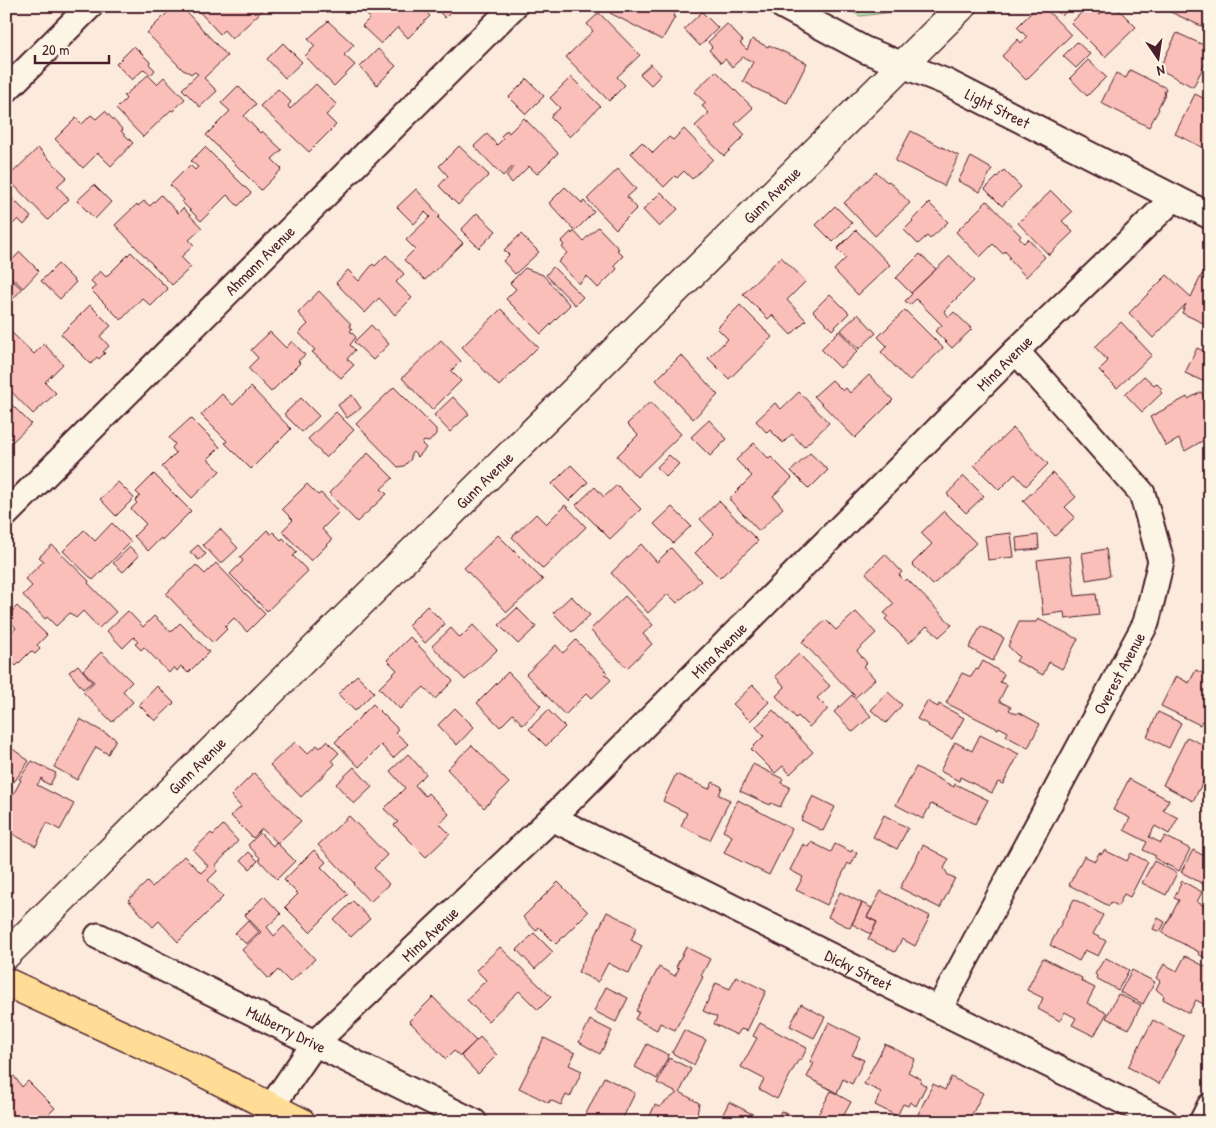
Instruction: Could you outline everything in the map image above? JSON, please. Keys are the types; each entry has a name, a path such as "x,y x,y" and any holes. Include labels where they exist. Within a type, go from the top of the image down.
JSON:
{"main road":[{"path":"6,982 194,1068 300,1122"}],"street":[{"path":"6,90 90,6"},
{"name":"Ahmann Avenue","path":"6,514 514,6"},
{"name":"Light Street","path":"783,6 865,50 946,82 1210,216"},
{"name":"Gunn Avenue","path":"6,956 962,6"},
{"name":"Mina Avenue","path":"270,1107 315,1042 552,818 1016,351 1174,198"},
{"name":"Overest Avenue","path":"939,1009 1146,623 1161,561 1142,493 1016,351"},
{"name":"Dicky Street","path":"552,818 1165,1122"},
{"name":"Mulberry Drive","path":"98,936 474,1122"},
{"path":"1202,1122 1210,1106"}],"green space":[{"path":"840,6 916,6 910,10 860,16"}],"building":[{"path":"174,6 181,6 227,56 204,78 217,91 200,107 182,89 198,74 195,72 192,74 183,70 147,33"},
{"path":"194,6 257,6 262,11 232,39 224,30 220,34"},
{"path":"358,6 420,6 430,16 408,38 398,27 381,44 362,26 370,18"},
{"path":"434,6 457,6 445,18"},
{"path":"613,6 678,6 673,17 675,17 662,40 610,13"},
{"path":"1038,6 1043,6 1071,35 1026,80 1002,56 1018,39 1021,43 1027,37 1017,27"},
{"path":"1052,6 1071,6 1062,16"},
{"path":"1088,6 1091,6 1099,15 1108,6 1115,6 1136,27 1105,57 1071,23"},
{"path":"1168,6 1210,6 1210,30 1166,10"},
{"path":"702,12 718,28 700,46 684,29"},
{"path":"599,13 640,55 617,77 625,85 609,101 566,57 593,31 587,24"},
{"path":"328,21 354,45 344,55 355,65 334,86 305,56 315,46 308,39"},
{"path":"727,24 743,41 740,43 747,50 752,39 807,63 787,103 743,81 753,62 743,57 732,67 725,59 721,63 709,50 712,47 708,42"},
{"path":"1177,33 1210,48 1210,54 1193,87 1159,69"},
{"path":"1077,42 1090,54 1076,68 1063,56"},
{"path":"283,43 302,62 285,78 267,59"},
{"path":"134,46 150,62 149,64 155,70 151,75 144,69 132,80 116,64"},
{"path":"378,49 396,66 377,85 360,67"},
{"path":"1088,60 1106,77 1087,96 1070,78"},
{"path":"651,64 661,75 651,85 640,74"},
{"path":"1130,70 1166,88 1159,109 1149,127 1101,103 1116,73 1126,78"},
{"path":"716,71 753,108 735,124 745,135 724,156 695,126 709,113 702,106 706,103 694,92"},
{"path":"148,75 157,84 164,77 185,99 143,137 116,109 126,99 124,96"},
{"path":"571,77 600,106 570,137 550,117 560,108 550,98"},
{"path":"527,79 544,96 526,114 509,97"},
{"path":"316,84 337,105 326,115 336,125 309,152 260,106 278,89 291,102 288,106 290,109"},
{"path":"238,86 256,104 244,116 260,133 262,131 282,150 272,159 282,169 261,190 206,135 230,111 221,103"},
{"path":"1195,94 1209,101 1210,99 1210,151 1175,134"},
{"path":"105,111 133,143 111,166 98,153 83,168 55,139 76,118 82,124 91,115 96,119"},
{"path":"524,118 558,153 537,174 529,166 512,183 506,176 513,166 503,176 474,146 487,134 497,145 503,139 501,136 507,130 509,133"},
{"path":"684,129 713,159 692,179 684,171 677,178 675,176 664,187 631,153 642,142 653,153 669,137 673,140"},
{"path":"911,131 959,156 944,186 895,161"},
{"path":"459,146 489,175 458,205 439,186 448,176 439,166"},
{"path":"205,147 251,193 238,206 227,195 201,221 182,202 184,200 170,185 190,165 195,170 198,167 191,161"},
{"path":"38,148 67,177 57,186 69,199 48,220 7,178"},
{"path":"971,157 992,169 980,192 958,181"},
{"path":"618,169 636,189 627,197 637,208 616,229 587,199"},
{"path":"1004,170 1021,187 1002,206 985,189"},
{"path":"876,172 887,182 889,181 910,203 875,236 844,203"},
{"path":"94,185 111,202 95,219 77,201"},
{"path":"565,187 582,203 584,201 594,212 575,231 549,203"},
{"path":"416,189 440,216 438,218 463,243 425,280 404,260 415,249 406,240 430,217 425,212 414,224 397,207"},
{"path":"1051,191 1072,212 1062,221 1073,232 1049,255 1018,223"},
{"path":"6,192 31,217 24,225 18,219 6,231"},
{"path":"661,192 678,209 659,227 643,210"},
{"path":"161,195 178,213 183,208 202,228 189,240 194,245 181,257 191,267 172,285 115,225 137,204 138,206 144,201 150,206"},
{"path":"987,201 1021,236 1019,238 1024,243 1028,239 1045,257 1026,277 1009,259 1010,257 1005,251 1003,254 993,244 980,257 956,232"},
{"path":"929,203 948,222 930,239 927,236 918,244 904,230"},
{"path":"835,206 852,223 833,242 816,225"},
{"path":"477,213 496,231 479,248 461,230"},
{"path":"598,227 619,249 617,250 623,256 614,265 617,269 598,288 587,276 579,284 558,262 567,253 562,247 564,245 561,242 571,232 572,234 574,231 583,241"},
{"path":"856,230 890,265 858,295 834,270 846,258 837,249"},
{"path":"521,234 539,252 515,274 503,261 509,255 504,250"},
{"path":"20,252 39,271 23,288 6,272 6,266"},
{"path":"131,252 168,289 151,306 142,298 121,320 91,290 96,286 91,281 100,271 106,277"},
{"path":"920,254 936,269 911,293 896,278"},
{"path":"386,255 404,274 396,282 412,298 395,315 379,298 365,313 336,283 348,270 359,281 373,264 375,266"},
{"path":"950,256 974,281 944,311 949,317 954,312 972,329 952,348 935,331 942,325 916,299 910,305 905,301"},
{"path":"781,257 806,281 787,300 806,320 791,335 772,315 768,319 743,294"},
{"path":"58,264 76,282 60,299 41,281"},
{"path":"553,267 583,297 575,305 546,275"},
{"path":"525,268 543,275 570,305 541,334 506,299 516,289 510,283"},
{"path":"1202,274 1210,277 1210,320 1207,325 1182,313 1186,304 1153,338 1129,313 1167,275 1191,297"},
{"path":"12,280 22,289 12,300 6,294 6,286"},
{"path":"319,291 351,324 349,325 352,329 350,331 356,337 350,345 355,350 347,359 354,365 341,378 312,352 315,350 299,333 308,324 298,313"},
{"path":"830,294 849,313 832,330 813,311"},
{"path":"90,305 111,326 100,336 109,346 99,359 97,357 91,364 61,334"},
{"path":"740,305 772,337 729,379 708,358 728,339 717,328"},
{"path":"501,309 538,347 499,386 462,347"},
{"path":"905,310 943,348 909,381 881,352 887,346 878,337"},
{"path":"858,314 876,333 859,349 841,330"},
{"path":"1121,322 1152,355 1117,388 1099,370 1108,361 1095,347"},
{"path":"371,325 389,344 373,360 354,342"},
{"path":"10,331 34,354 44,344 63,364 45,382 56,393 33,414 6,386 6,334"},
{"path":"839,331 858,351 840,368 821,349"},
{"path":"270,332 286,348 292,341 305,355 298,361 300,363 271,392 248,368 258,358 251,350"},
{"path":"441,340 461,361 451,371 461,381 432,410 402,378"},
{"path":"1197,348 1210,354 1210,379 1207,383 1185,373"},
{"path":"681,355 718,395 693,419 656,380"},
{"path":"869,375 893,400 855,438 814,396 832,380 843,391 846,388 850,393"},
{"path":"1144,376 1154,385 1156,383 1162,389 1160,391 1162,393 1142,412 1125,394"},
{"path":"251,387 291,429 251,469 201,415 222,394 233,405"},
{"path":"394,387 436,429 436,434 429,442 424,441 422,444 426,448 418,457 413,452 411,459 404,466 398,467 356,424"},
{"path":"799,392 829,423 804,447 792,434 783,443 770,430 767,433 756,421 775,403 781,409"},
{"path":"1201,392 1210,408 1209,437 1185,451 1179,439 1166,446 1150,417 1187,397 1188,399"},
{"path":"352,395 361,408 347,418 338,405"},
{"path":"453,397 469,414 450,432 434,415"},
{"path":"301,398 319,416 302,432 284,414"},
{"path":"6,399 31,424 10,444 6,441"},
{"path":"650,402 681,434 637,477 617,456 638,435 627,424"},
{"path":"336,412 354,430 326,458 308,439"},
{"path":"191,418 220,447 208,459 220,471 192,498 162,467 176,453 172,448 175,444 169,438"},
{"path":"709,420 727,439 710,456 691,437"},
{"path":"1013,428 1048,464 1026,486 1015,474 999,490 974,465"},
{"path":"754,443 769,459 771,457 792,478 773,496 783,508 759,531 729,499 752,476 736,460"},
{"path":"368,453 393,478 381,489 387,494 357,522 329,493"},
{"path":"810,453 828,470 809,489 791,471"},
{"path":"669,455 679,464 666,477 657,467"},
{"path":"571,465 588,482 569,501 552,484"},
{"path":"1053,473 1076,497 1065,507 1075,517 1055,536 1023,501"},
{"path":"154,474 191,511 148,551 134,536 146,524 131,509 137,503 135,501 140,496 136,492"},
{"path":"964,476 984,496 966,513 947,494"},
{"path":"118,482 134,498 116,516 100,499"},
{"path":"307,484 318,495 321,493 339,512 322,529 332,540 311,561 282,531 293,520 282,509"},
{"path":"617,485 641,509 610,539 576,505 595,487 604,497"},
{"path":"719,501 758,541 720,578 695,553 714,534 700,519"},
{"path":"565,505 586,527 543,569 512,537 536,514 546,524"},
{"path":"672,507 691,526 673,543 654,524"},
{"path":"944,511 976,543 933,585 912,564 932,544 921,533"},
{"path":"112,523 131,542 93,580 63,551 84,530 95,541"},
{"path":"220,529 238,548 221,564 203,545"},
{"path":"267,530 271,534 273,532 281,540 283,538 297,552 293,556 308,571 267,611 230,574 243,561 240,557"},
{"path":"1011,533 1014,557 988,560 985,536"},
{"path":"498,535 543,580 507,612 464,568"},
{"path":"1038,535 1039,549 1017,551 1016,538"},
{"path":"641,544 657,562 671,548 701,581 677,603 668,594 648,613 611,573"},
{"path":"52,545 89,581 88,583 116,612 99,628 83,611 76,618 70,613 56,626 47,617 45,619 23,595 32,586 25,579 44,561 39,557"},
{"path":"198,545 206,554 199,560 190,552"},
{"path":"130,547 139,556 123,572 113,563"},
{"path":"1106,549 1110,576 1086,580 1082,553"},
{"path":"885,554 902,572 899,575 905,581 907,579 952,625 939,637 927,626 909,643 885,619 888,616 884,613 894,604 866,573"},
{"path":"1070,556 1075,596 1096,594 1099,615 1065,619 1064,612 1043,615 1037,560"},
{"path":"216,563 265,614 247,632 234,618 225,627 227,629 213,643 166,594 196,565 205,574"},
{"path":"571,596 590,615 572,632 553,613"},
{"path":"625,596 653,625 643,634 652,644 627,668 590,630"},
{"path":"17,606 47,635 37,645 40,649 35,654 31,651 16,666 6,656 6,638 16,628 6,617"},
{"path":"427,606 445,624 425,643 408,625"},
{"path":"517,608 536,627 518,644 499,625"},
{"path":"128,611 143,627 154,616 171,632 180,623 209,652 188,673 181,666 177,671 174,667 169,673 144,647 141,650 135,644 138,642 134,637 123,648 107,631"},
{"path":"856,612 876,633 857,651 867,663 863,666 875,679 856,697 802,642 826,620 836,630"},
{"path":"1038,619 1078,639 1062,669 1049,662 1043,675 1016,661 1019,657 1008,646 1019,622 1036,622"},
{"path":"473,625 497,650 465,680 432,646 451,628 460,638"},
{"path":"981,626 1004,638 993,661 969,648"},
{"path":"410,637 453,681 435,699 424,687 400,709 379,688 397,670 387,660"},
{"path":"576,640 607,672 605,674 611,680 592,698 587,693 565,715 526,674 556,645 563,653"},
{"path":"101,652 132,682 123,691 133,702 112,722 83,692 94,682 83,670"},
{"path":"799,654 830,686 817,698 828,709 809,727 798,716 796,718 776,696 785,687 775,676"},
{"path":"983,661 1004,674 1000,682 1007,685 999,701 1011,707 1009,710 1017,714 1018,712 1040,724 1028,748 1006,736 1008,732 999,727 998,729 946,703 962,673 971,677"},
{"path":"78,665 92,682 83,689 69,672"},
{"path":"1196,670 1210,677 1210,707 1200,725 1161,706 1176,676 1189,683"},
{"path":"508,672 541,706 523,725 513,714 500,727 477,703"},
{"path":"357,675 374,692 355,711 338,694"},
{"path":"753,685 769,702 750,721 733,704"},
{"path":"157,686 174,703 155,721 139,705"},
{"path":"888,692 902,705 886,723 871,710"},
{"path":"852,695 871,716 853,732 834,712"},
{"path":"927,701 938,707 939,704 964,718 952,739 917,719"},
{"path":"373,704 398,729 395,732 408,744 393,758 381,745 359,767 335,742"},
{"path":"455,708 474,727 457,745 438,725"},
{"path":"548,710 565,727 546,746 529,729"},
{"path":"773,710 813,752 790,774 783,766 775,773 751,749 764,736 756,727"},
{"path":"1158,712 1181,723 1169,748 1147,737"},
{"path":"80,719 116,739 108,754 96,747 77,780 54,767"},
{"path":"980,735 1019,754 1003,784 998,782 992,793 960,777 959,781 940,771 955,742 972,751"},
{"path":"1187,737 1210,748 1210,776 1207,774 1193,801 1163,785"},
{"path":"327,741 339,753 332,760 335,764 301,797 270,765 295,742 307,754 317,745 320,748"},
{"path":"472,745 509,783 484,808 447,769"},
{"path":"10,747 29,761 14,782 6,777 6,752"},
{"path":"408,754 426,774 415,785 425,796 428,793 449,814 440,824 450,834 426,857 394,825 398,822 384,809 405,788 390,771"},
{"path":"32,761 56,773 50,785 42,781 42,778 37,785 74,804 60,830 47,823 36,846 6,831 6,808 21,780 19,779"},
{"path":"753,764 783,779 781,783 790,787 780,807 771,803 770,805 740,791"},
{"path":"354,767 372,787 354,804 336,784"},
{"path":"916,767 954,787 955,784 988,800 975,824 931,804 923,819 896,805"},
{"path":"254,773 301,821 278,843 262,829 253,838 231,816 241,807 231,796"},
{"path":"676,774 709,789 713,782 722,787 719,795 730,800 710,840 681,826 687,813 663,801"},
{"path":"1129,779 1169,800 1163,810 1178,818 1169,834 1155,826 1149,837 1161,843 1165,836 1190,849 1179,871 1143,850 1147,842 1124,830 1130,818 1113,810"},
{"path":"813,796 835,807 823,831 801,820"},
{"path":"738,800 792,829 769,875 724,853 732,836 723,831"},
{"path":"884,815 908,828 897,849 873,837"},
{"path":"349,816 387,855 374,868 389,884 370,902 318,845"},
{"path":"223,825 238,841 216,865 217,871 208,880 223,897 178,942 159,921 153,927 128,900 147,882 152,887 184,856 201,873 208,866 193,850 211,833 213,835"},
{"path":"260,833 273,846 276,842 295,861 277,879 248,845"},
{"path":"811,842 831,852 835,844 857,853 851,865 848,863 827,905 796,890 803,877 790,870 803,844 808,847"},
{"path":"923,845 949,859 944,868 948,875 955,878 940,908 900,888"},
{"path":"314,850 326,862 321,867 348,894 310,932 285,907 298,894 284,880"},
{"path":"1104,850 1127,861 1131,853 1148,862 1130,897 1124,894 1118,906 1111,902 1109,906 1069,885 1084,856 1095,861 1099,853 1102,854"},
{"path":"1193,850 1210,859 1210,876 1205,885 1181,872"},
{"path":"249,852 258,861 250,869 241,860"},
{"path":"1154,861 1177,873 1166,895 1142,883"},
{"path":"1182,881 1202,892 1197,902 1210,909 1210,917 1205,926 1210,928 1210,960 1198,954 1199,952 1162,933 1179,900 1174,898"},
{"path":"558,882 588,912 556,944 539,927 536,931 523,917"},
{"path":"881,891 930,916 915,946 902,939 895,952 868,939 877,922 867,917"},
{"path":"840,892 862,903 850,928 828,917"},
{"path":"264,896 281,914 267,927 274,936 284,926 315,959 290,982 278,970 269,979 242,950 261,932 245,915"},
{"path":"1074,899 1103,915 1093,934 1106,941 1098,956 1085,950 1079,961 1050,945"},
{"path":"353,901 370,919 351,937 334,920"},
{"path":"862,903 872,908 867,917 877,922 871,934 852,924"},
{"path":"607,912 637,927 631,940 642,946 629,974 608,963 598,982 578,972"},
{"path":"1158,918 1165,922 1160,932 1153,929"},
{"path":"248,920 259,932 246,944 235,933"},
{"path":"534,933 553,952 535,969 517,950"},
{"path":"500,947 551,997 538,1010 519,991 488,1021 467,1000 486,980 476,970"},
{"path":"686,947 710,959 701,976 703,977 675,1030 660,1023 657,1030 635,1019 639,1012 636,1011 659,967 675,976 679,968 676,967"},
{"path":"1185,956 1210,969 1210,1005 1209,1007 1196,1000 1189,1013 1163,999 1164,996 1156,989 1160,981 1156,978 1164,964 1177,971"},
{"path":"1043,958 1082,978 1081,981 1095,988 1087,1003 1107,1013 1094,1036 1072,1025 1076,1018 1065,1012 1060,1021 1038,1009 1043,998 1027,990"},
{"path":"1106,958 1129,970 1118,990 1096,978 1095,974"},
{"path":"1132,970 1155,982 1143,1004 1120,992"},
{"path":"736,976 766,991 747,1031 741,1029 737,1035 714,1024 717,1017 703,1011 716,983 730,989"},
{"path":"606,987 628,998 616,1022 594,1011"},
{"path":"1118,994 1141,1005 1129,1029 1106,1018"},
{"path":"433,997 476,1041 460,1056 454,1051 446,1059 409,1021"},
{"path":"801,1004 825,1017 814,1038 790,1026"},
{"path":"590,1020 612,1031 600,1054 579,1042"},
{"path":"1153,1020 1184,1036 1159,1084 1128,1067"},
{"path":"829,1022 861,1038 852,1055 864,1060 852,1084 843,1079 837,1093 807,1077 814,1063 810,1062"},
{"path":"760,1023 807,1048 777,1099 759,1089 764,1079 741,1067 757,1038 753,1036"},
{"path":"684,1030 706,1040 694,1065 672,1053"},
{"path":"480,1037 497,1055 478,1074 461,1056"},
{"path":"544,1038 575,1053 569,1065 582,1071 570,1097 566,1095 561,1105 550,1100 549,1103 519,1088"},
{"path":"647,1044 669,1055 657,1079 635,1067"},
{"path":"885,1044 915,1059 908,1072 921,1079 920,1082 926,1086 916,1106 910,1102 908,1106 903,1104 897,1116 875,1105 881,1092 864,1084"},
{"path":"669,1058 691,1069 680,1092 699,1103 696,1122 647,1122 655,1105 659,1107 677,1093 657,1083"},
{"path":"9,1076 14,1076 22,1087 28,1081 55,1108 41,1122 6,1122 6,1079"},
{"path":"604,1077 635,1093 621,1122 582,1122"},
{"path":"951,1077 983,1093 968,1122 929,1122 930,1120 918,1114 933,1084 945,1090"},
{"path":"831,1091 851,1102 840,1122 814,1122"},
{"path":"729,1102 768,1122 719,1122"},
{"path":"781,1111 804,1122 776,1122"}]}
